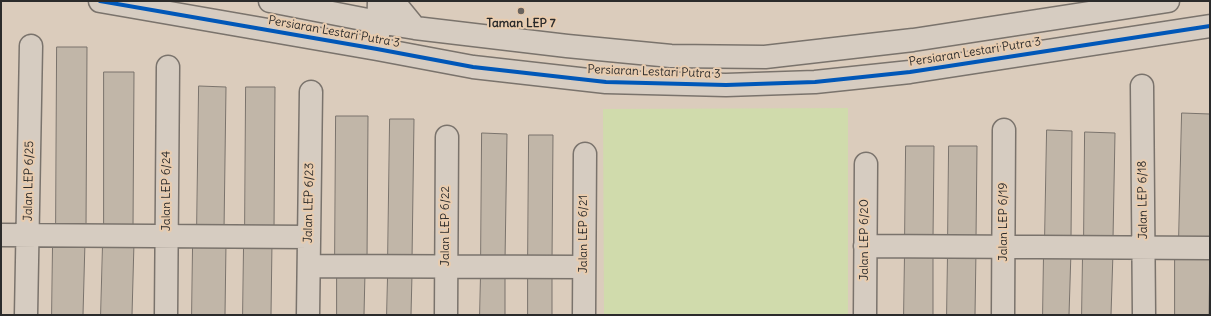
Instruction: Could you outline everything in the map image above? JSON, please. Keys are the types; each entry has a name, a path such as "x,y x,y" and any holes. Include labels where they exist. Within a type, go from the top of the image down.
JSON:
{"street":[{"name":"Persiaran Lestari Putra 3","path":"100,1 473,67 606,82 726,85 815,82 910,72 1210,26"},
{"name":"Persiaran Lestari Putra 3","path":"270,1 313,9 378,11 415,28 567,46 671,56 765,57 913,40 1168,1"},
{"path":"313,9 341,5 347,1"},
{"path":"393,1 415,28"},
{"path":"377,49 378,11"},
{"name":"Jalan LEP 6/25","path":"26,315 31,46"},
{"name":"Jalan LEP 6/24","path":"166,315 168,67"},
{"name":"Jalan LEP 6/18","path":"1142,86 1144,315"},
{"name":"Jalan LEP 6/23","path":"308,315 311,92"},
{"name":"Jalan LEP 6/19","path":"1003,315 1004,130"},
{"name":"Jalan LEP 6/22","path":"446,315 447,137"},
{"name":"Jalan LEP 6/21","path":"584,154 584,315"},
{"name":"Jalan LEP 6/20","path":"865,315 866,164"},
{"path":"1,235 309,237"},
{"path":"865,246 1210,248"},
{"path":"309,266 584,267"}],"green space":[{"path":"848,108 848,315 604,315 603,109"}],"building":[{"path":"57,47 87,47 86,229 56,229"},
{"path":"104,72 134,72 133,229 104,229"},
{"path":"199,86 226,87 224,231 197,230"},
{"path":"246,87 275,87 274,231 245,230"},
{"path":"1182,113 1210,114 1210,240 1179,239"},
{"path":"336,116 368,116 367,261 335,261"},
{"path":"390,119 414,119 412,260 388,260"},
{"path":"1047,130 1072,131 1071,238 1045,238"},
{"path":"1085,132 1115,133 1113,239 1084,238"},
{"path":"482,133 507,134 505,261 481,261"},
{"path":"529,135 553,135 552,262 528,262"},
{"path":"906,146 934,146 933,239 905,238"},
{"path":"949,146 977,146 976,239 948,239"},
{"path":"53,240 85,241 83,315 52,315"},
{"path":"103,242 134,242 132,315 101,315"},
{"path":"193,242 226,243 225,315 192,315"},
{"path":"244,242 272,242 271,315 243,315"},
{"path":"905,249 933,249 933,315 904,315"},
{"path":"948,249 976,250 975,315 947,315"},
{"path":"1044,250 1071,251 1069,315 1043,315"},
{"path":"1083,251 1113,252 1111,315 1082,315"},
{"path":"1175,252 1210,252 1209,315 1175,315"},
{"path":"337,272 365,272 364,315 337,315"},
{"path":"481,272 505,273 505,315 480,315"},
{"path":"528,273 552,273 552,315 528,315"},
{"path":"388,274 412,274 411,315 387,315"}],"cycle path":[{"path":"100,1 473,67 606,82 726,85 815,82 910,72 1210,26"}],"place":[{"name":"Taman LEP 7","path":"521,11"}]}
